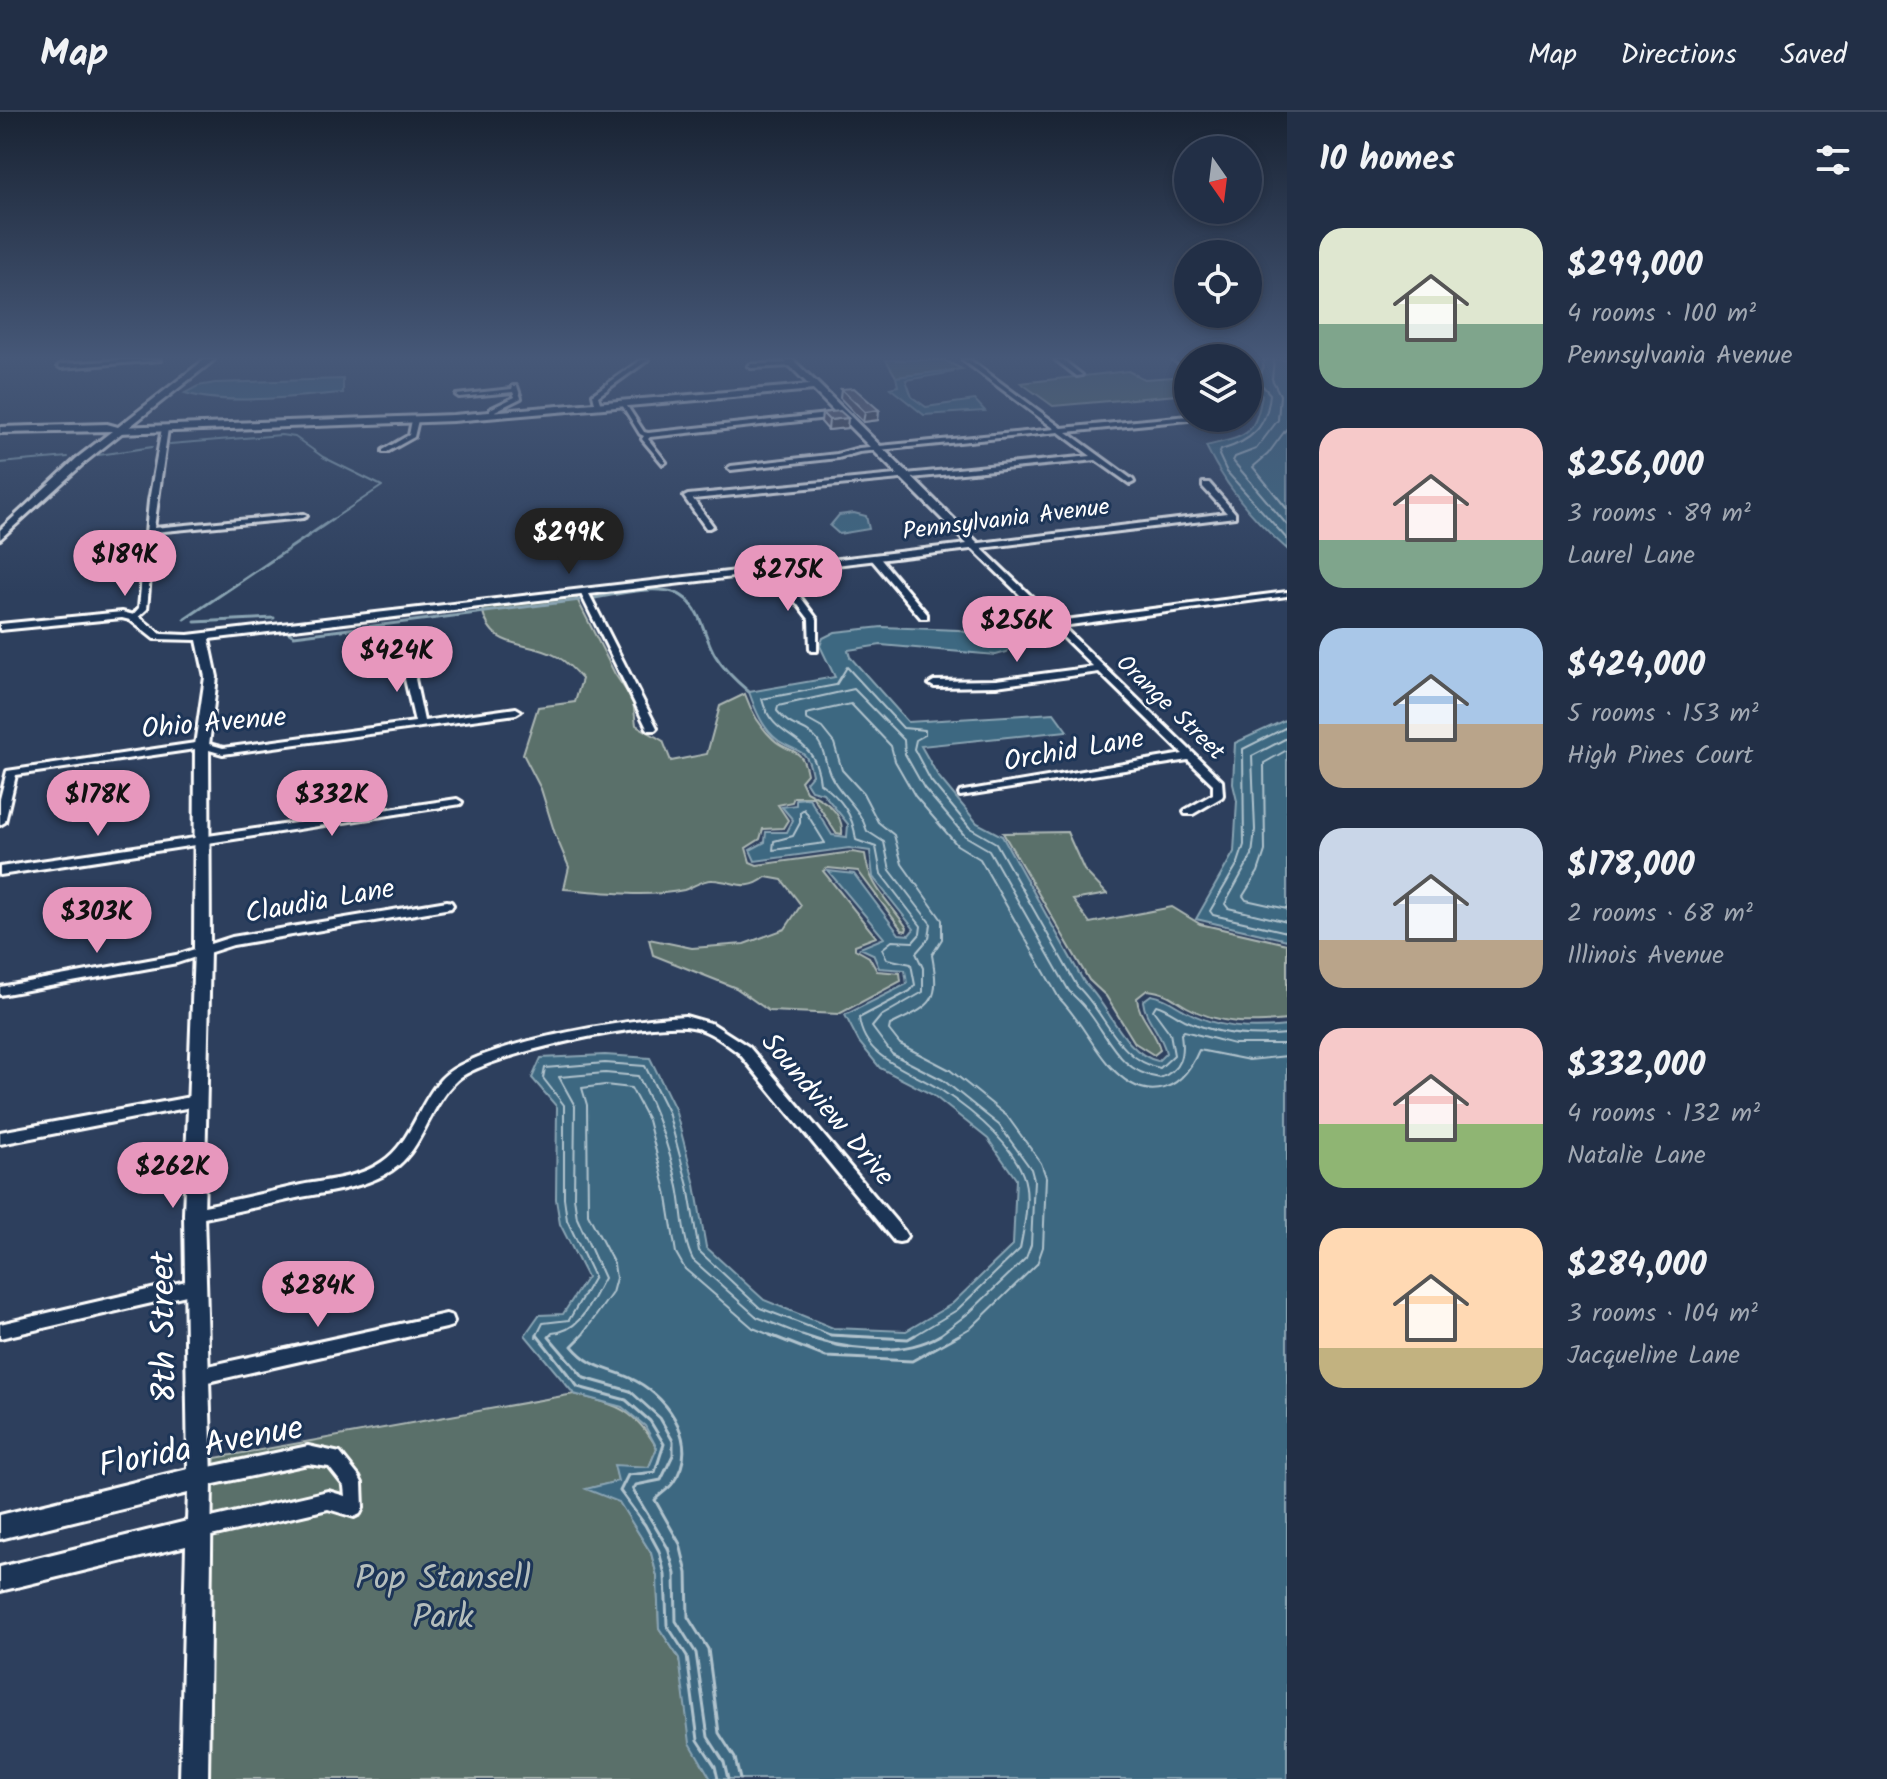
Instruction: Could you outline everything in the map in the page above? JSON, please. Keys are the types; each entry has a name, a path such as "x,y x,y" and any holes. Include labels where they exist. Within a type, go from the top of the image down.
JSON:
{"main road":[{"path":"0,536 108,438"}],"street":[{"path":"0,627 112,615 134,618 143,609 153,530 153,501 163,438"},
{"path":"385,451 409,438"},
{"path":"646,438 663,462"},
{"name":"Orange Street","path":"867,438 1192,756 1220,789 1218,795 1189,812"},
{"path":"731,468 982,438"},
{"path":"1071,438 1130,482"},
{"path":"709,526 688,497 1097,458"},
{"name":"Pennsylvania Avenue","path":"134,618 152,634 165,638 202,636 1232,515 1206,485"},
{"path":"153,530 303,516"},
{"path":"875,558 924,616"},
{"path":"775,569 813,619 814,649"},
{"path":"584,592 652,728"},
{"path":"1057,624 1287,594"},
{"name":"8th Street","path":"194,1779 200,1478 194,1214 202,950 202,745 211,677 202,636"},
{"path":"414,666 410,679 420,724"},
{"path":"934,684 996,683 1101,669"},
{"name":"Ohio Avenue","path":"0,822 11,773 202,745 223,751 516,711"},
{"name":"Orchid Lane","path":"964,794 1192,756"},
{"path":"0,871 457,802"},
{"name":"Claudia Lane","path":"0,991 177,959 232,941 447,905"},
{"name":"Soundview Drive","path":"194,1214 361,1178 389,1166 410,1145 444,1085 454,1074 488,1058 589,1034 686,1020 724,1035 744,1050 899,1236"},
{"path":"0,1138 196,1101"},
{"path":"0,1331 195,1286"},
{"path":"199,1376 446,1321"},
{"name":"Florida Avenue","path":"0,1527 308,1455 334,1459 353,1483 354,1508 328,1500 0,1579"}],"green space":[{"path":"576,597 615,674 633,701 636,725 663,741 671,761 707,754 720,706 745,694 756,718 768,734 779,744 799,754 807,774 801,781 806,791 836,812 842,834 836,833 813,797 794,797 792,802 778,805 788,820 783,828 763,829 760,839 746,848 750,862 757,865 852,852 865,854 875,885 907,928 906,931 902,930 858,871 828,868 823,871 876,937 855,945 855,949 869,957 877,971 900,973 901,981 839,1014 769,1011 736,988 653,955 649,939 692,948 744,944 785,929 801,905 782,880 766,877 759,882 740,885 709,880 684,890 655,894 564,889 569,867 541,789 523,754 538,707 575,702 582,679 558,657 502,639 493,632 482,608"},
{"path":"1067,832 1084,870 1107,894 1073,900 1090,923 1172,907 1200,924 1287,944 1287,1020 1223,1020 1199,1013 1165,994 1147,990 1137,998 1138,1005 1160,1050 1154,1055 1135,1043 1106,996 1089,980 1003,833"},
{"name":"Pop Stansell Park","path":"574,1394 623,1410 640,1424 657,1448 649,1467 615,1466 618,1481 588,1489 619,1501 651,1553 657,1576 659,1628 679,1658 686,1700 711,1779 205,1779 205,1537 215,1458"}],"water":[{"path":"1236,438 1287,438 1287,549 1241,502 1206,446"},
{"path":"854,513 866,516 869,529 839,534 830,526 839,515"},
{"path":"882,627 959,630 1009,647 1007,652 996,655 881,645 848,650 850,657 908,722 1054,713 1067,731 921,746 938,776 977,823 1002,836 1084,982 1135,1049 1158,1061 1166,1053 1144,1008 1143,1001 1151,995 1196,1016 1222,1024 1247,1028 1287,1026 1287,1779 711,1779 690,1743 679,1658 659,1628 657,1576 651,1553 619,1502 586,1489 618,1481 614,1465 649,1467 657,1448 645,1426 622,1407 574,1394 525,1335 539,1315 563,1314 587,1277 560,1224 556,1199 557,1107 532,1078 541,1058 605,1055 650,1058 675,1109 695,1185 706,1247 764,1300 833,1328 906,1331 952,1304 1013,1245 1016,1179 988,1139 933,1095 880,1068 859,1042 845,1015 907,984 905,970 879,968 873,954 860,948 884,938 828,871 854,874 899,934 909,935 914,929 873,877 870,851 849,848 755,861 750,850 765,842 766,832 787,832 793,820 782,807 796,805 796,799 809,798 832,835 847,837 848,824 823,793 811,790 806,782 812,775 805,755 779,741 768,731 749,692 835,677 820,646 823,638 835,632"},
{"path":"1287,719 1287,940 1196,919 1234,852 1237,801 1233,784 1235,743"}],"waterway":[{"path":"170,444 247,438"},
{"path":"296,438 323,457 382,486 330,521"},
{"path":"99,455 152,447"},
{"path":"0,463 68,457"},
{"path":"185,619 333,519"},
{"path":"595,598 636,591 676,593 691,604 719,660 749,692"},
{"path":"284,630 294,636 580,600"},
{"path":"195,622 274,618"}]}
